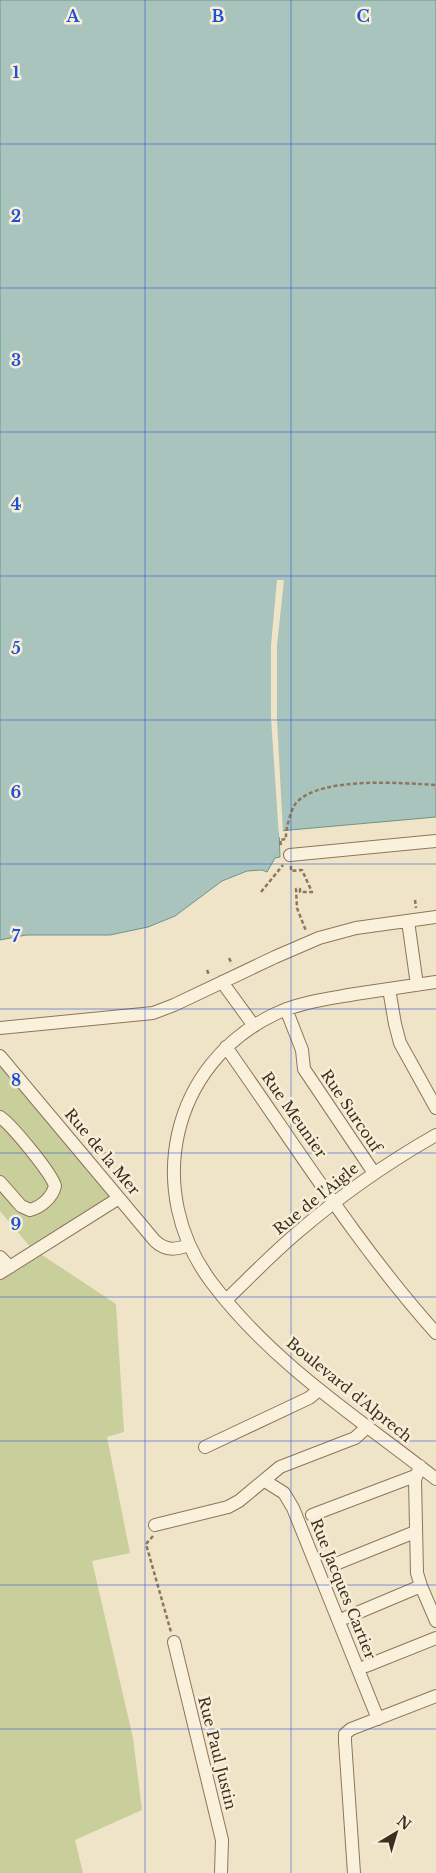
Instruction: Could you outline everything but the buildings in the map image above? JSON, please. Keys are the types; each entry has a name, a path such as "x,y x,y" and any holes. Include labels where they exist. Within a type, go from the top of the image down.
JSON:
{"street":[{"path":"290,855 436,841"},
{"path":"0,1028 153,1013 310,942 344,931 436,917"},
{"path":"408,921 417,985"},
{"path":"222,982 254,1026"},
{"name":"Boulevard d'Alprech","path":"436,982 312,1002 286,1009 254,1026 226,1047 212,1062 196,1090 184,1116 176,1148 173,1173 178,1215 189,1245 199,1265 226,1300 275,1352 319,1390 367,1427 418,1471 436,1479"},
{"path":"389,989 400,1043 436,1108"},
{"name":"Rue Surcouf","path":"286,1009 302,1050 302,1067 374,1173"},
{"name":"Rue Meunier","path":"226,1047 334,1202 401,1292 436,1333"},
{"name":"Rue de la Mer","path":"0,1056 159,1245 172,1250 189,1245"},
{"path":"0,1117 9,1125 50,1175 55,1186 53,1193 44,1202 30,1210 21,1206 0,1182"},
{"name":"Rue de l'Aigle","path":"226,1300 284,1244 334,1202 374,1173 436,1134"},
{"path":"0,1256 5,1270 119,1198"},
{"path":"205,1447 309,1398 319,1390"},
{"path":"155,1525 228,1507 239,1501 284,1465 355,1438 367,1427"},
{"path":"312,1515 418,1471 415,1532 416,1568 421,1586 436,1621"},
{"name":"Rue Jacques Cartier","path":"265,1481 284,1494 293,1508 378,1719"},
{"path":"333,1565 415,1532"},
{"path":"345,1618 421,1586"},
{"path":"366,1666 436,1638"},
{"name":"Rue Paul Justin","path":"174,1642 222,1840 221,1873"},
{"path":"354,1873 346,1734 351,1729 436,1696"}],"path":[{"path":"280,840 286,839 285,832 296,803 319,790 343,785 387,782 436,785"},
{"path":"261,892 283,864 283,855 290,855"},
{"path":"291,871 302,870 312,892 300,892 300,889 296,889 297,908 310,942"},
{"path":"168,1521 146,1544 174,1642"}],"green space":[{"path":"0,1067 111,1198 33,1249 116,1304 124,1432 107,1437 130,1553 92,1561 133,1738 142,1810 75,1840 83,1873 0,1873 0,1268 32,1249 0,1211"}],"water":[{"path":"0,0 436,0 436,817 279,831 280,857 275,858 267,872 262,870 247,871 222,881 175,916 148,927 110,935 26,935 0,940"}],"pier":[{"path":"277,580 284,580 277,645 277,719 283,833 281,833 281,837 279,837 271,718 271,645"}]}
